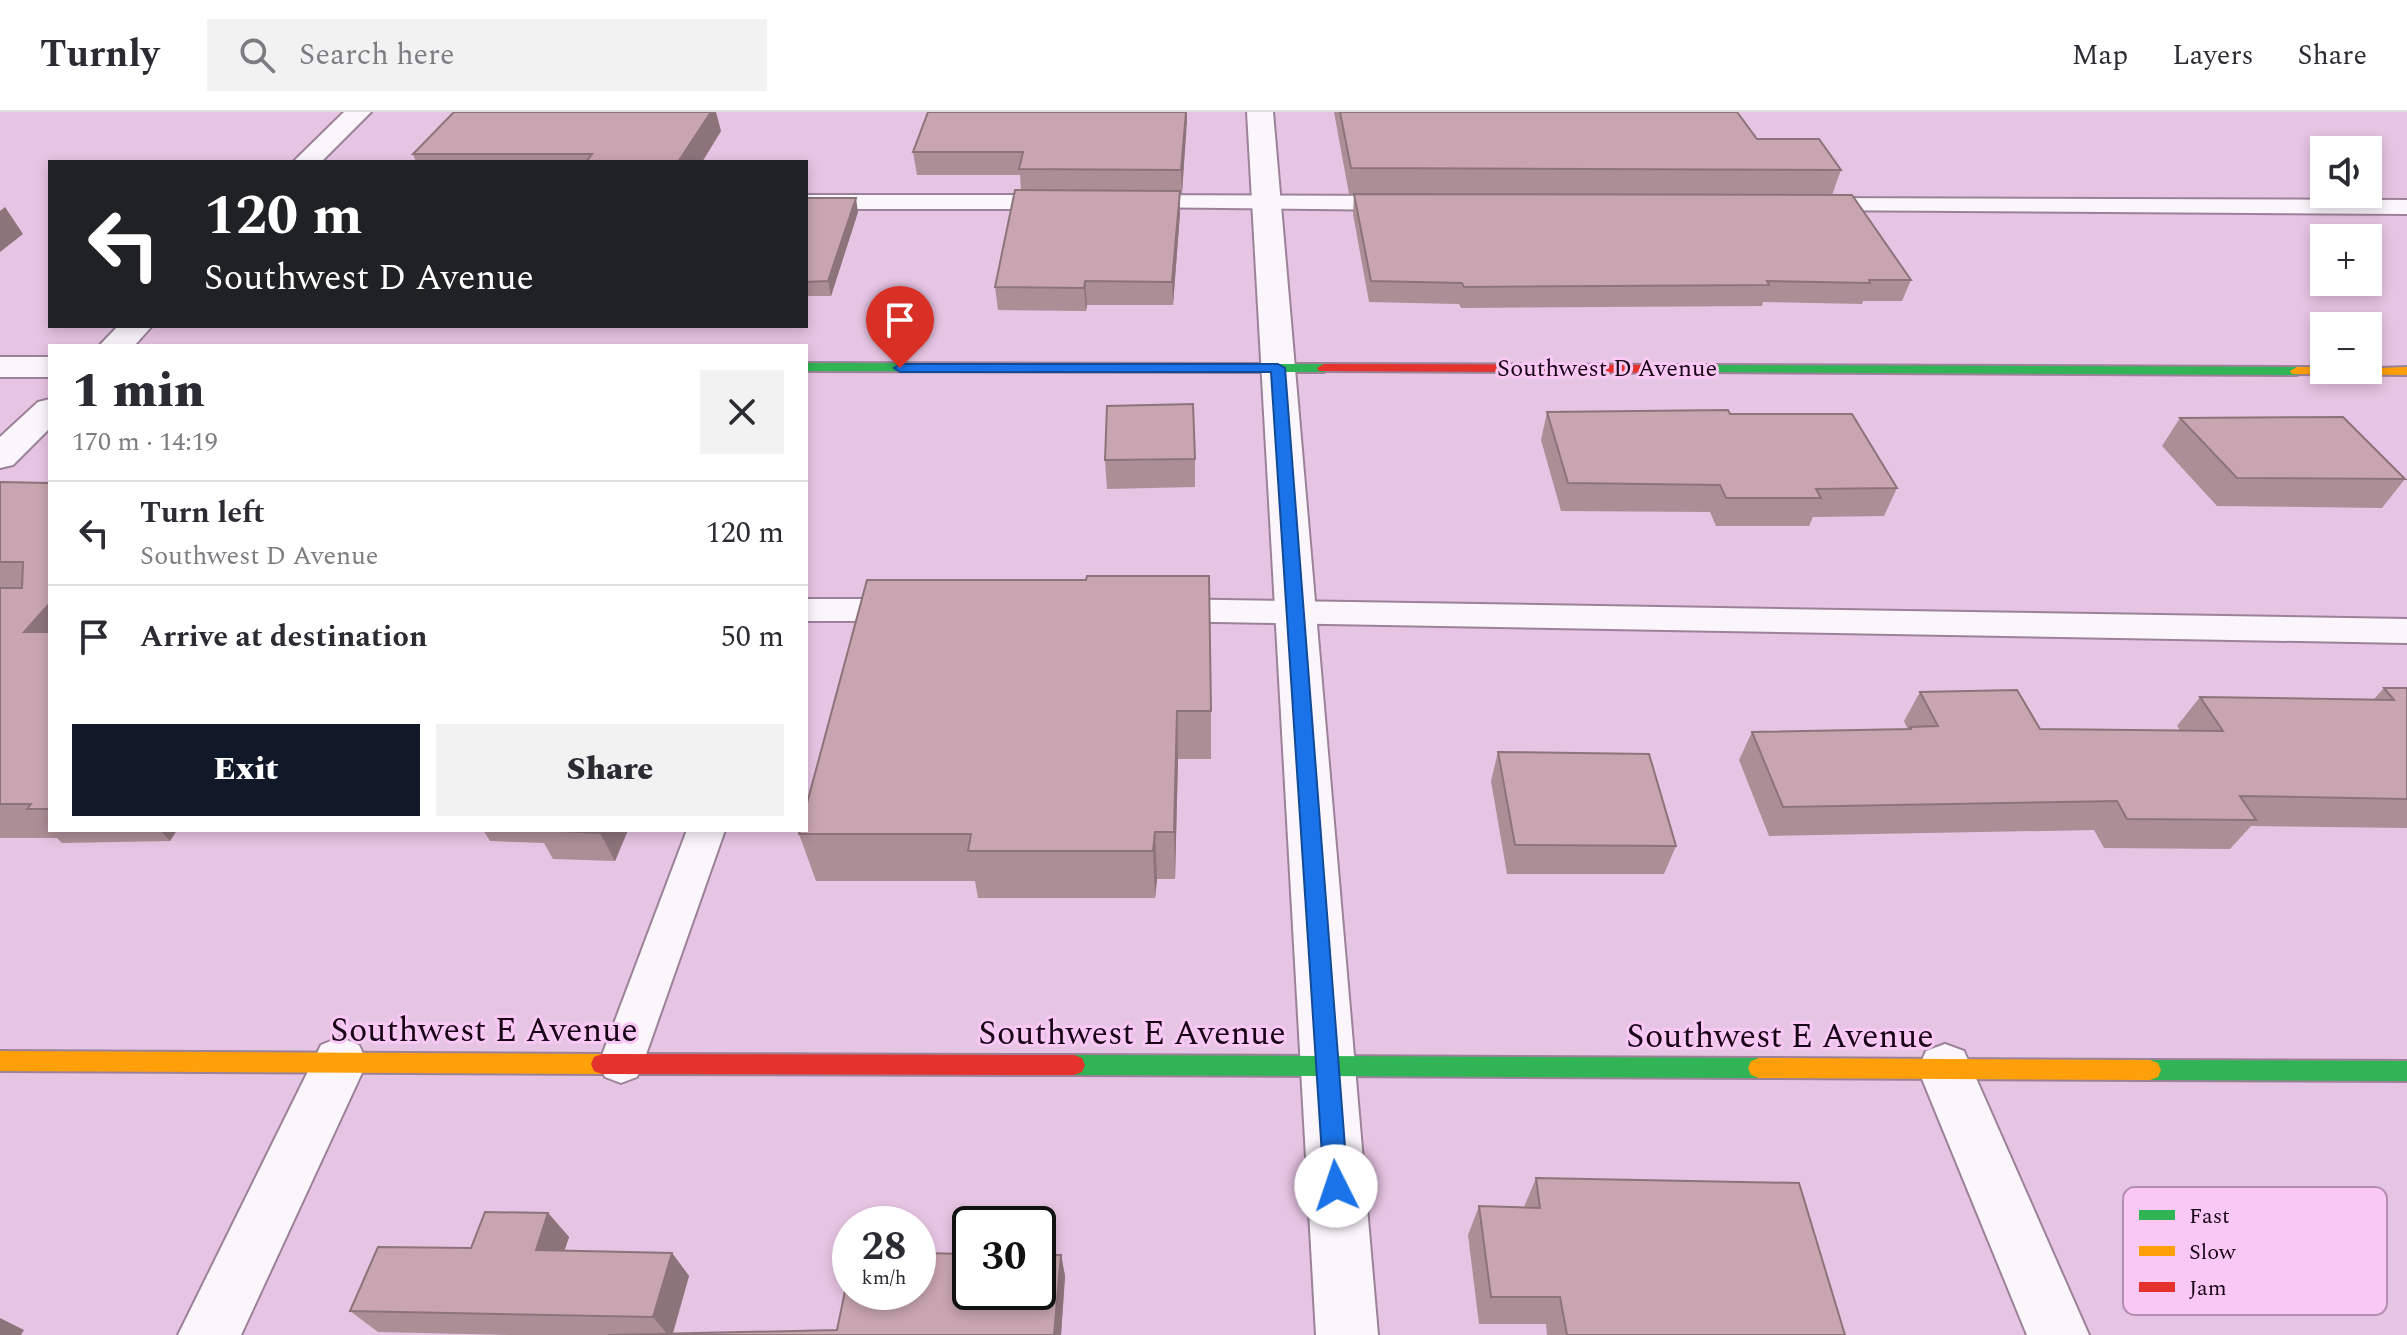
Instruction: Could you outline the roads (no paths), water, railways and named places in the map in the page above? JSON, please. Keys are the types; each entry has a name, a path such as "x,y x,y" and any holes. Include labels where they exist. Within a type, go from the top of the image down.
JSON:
{"street":[{"path":"308,160 358,112"},
{"path":"1260,112 1347,1335"},
{"path":"117,344 134,328"},
{"path":"0,367 48,367"},
{"name":"Southwest D Avenue","path":"808,367 2407,371"},
{"path":"0,457 48,411"},
{"name":"Southwest E Avenue","path":"0,1061 2407,1071"},
{"path":"209,1335 340,1062"},
{"path":"1945,1069 2058,1335"}],"lane":[{"path":"808,202 1079,202"},
{"path":"1110,202 1425,203"},
{"path":"1789,204 2407,207"},
{"path":"808,610 932,610"},
{"path":"1122,610 1296,610 2407,631"},
{"path":"621,1063 705,832"}]}
